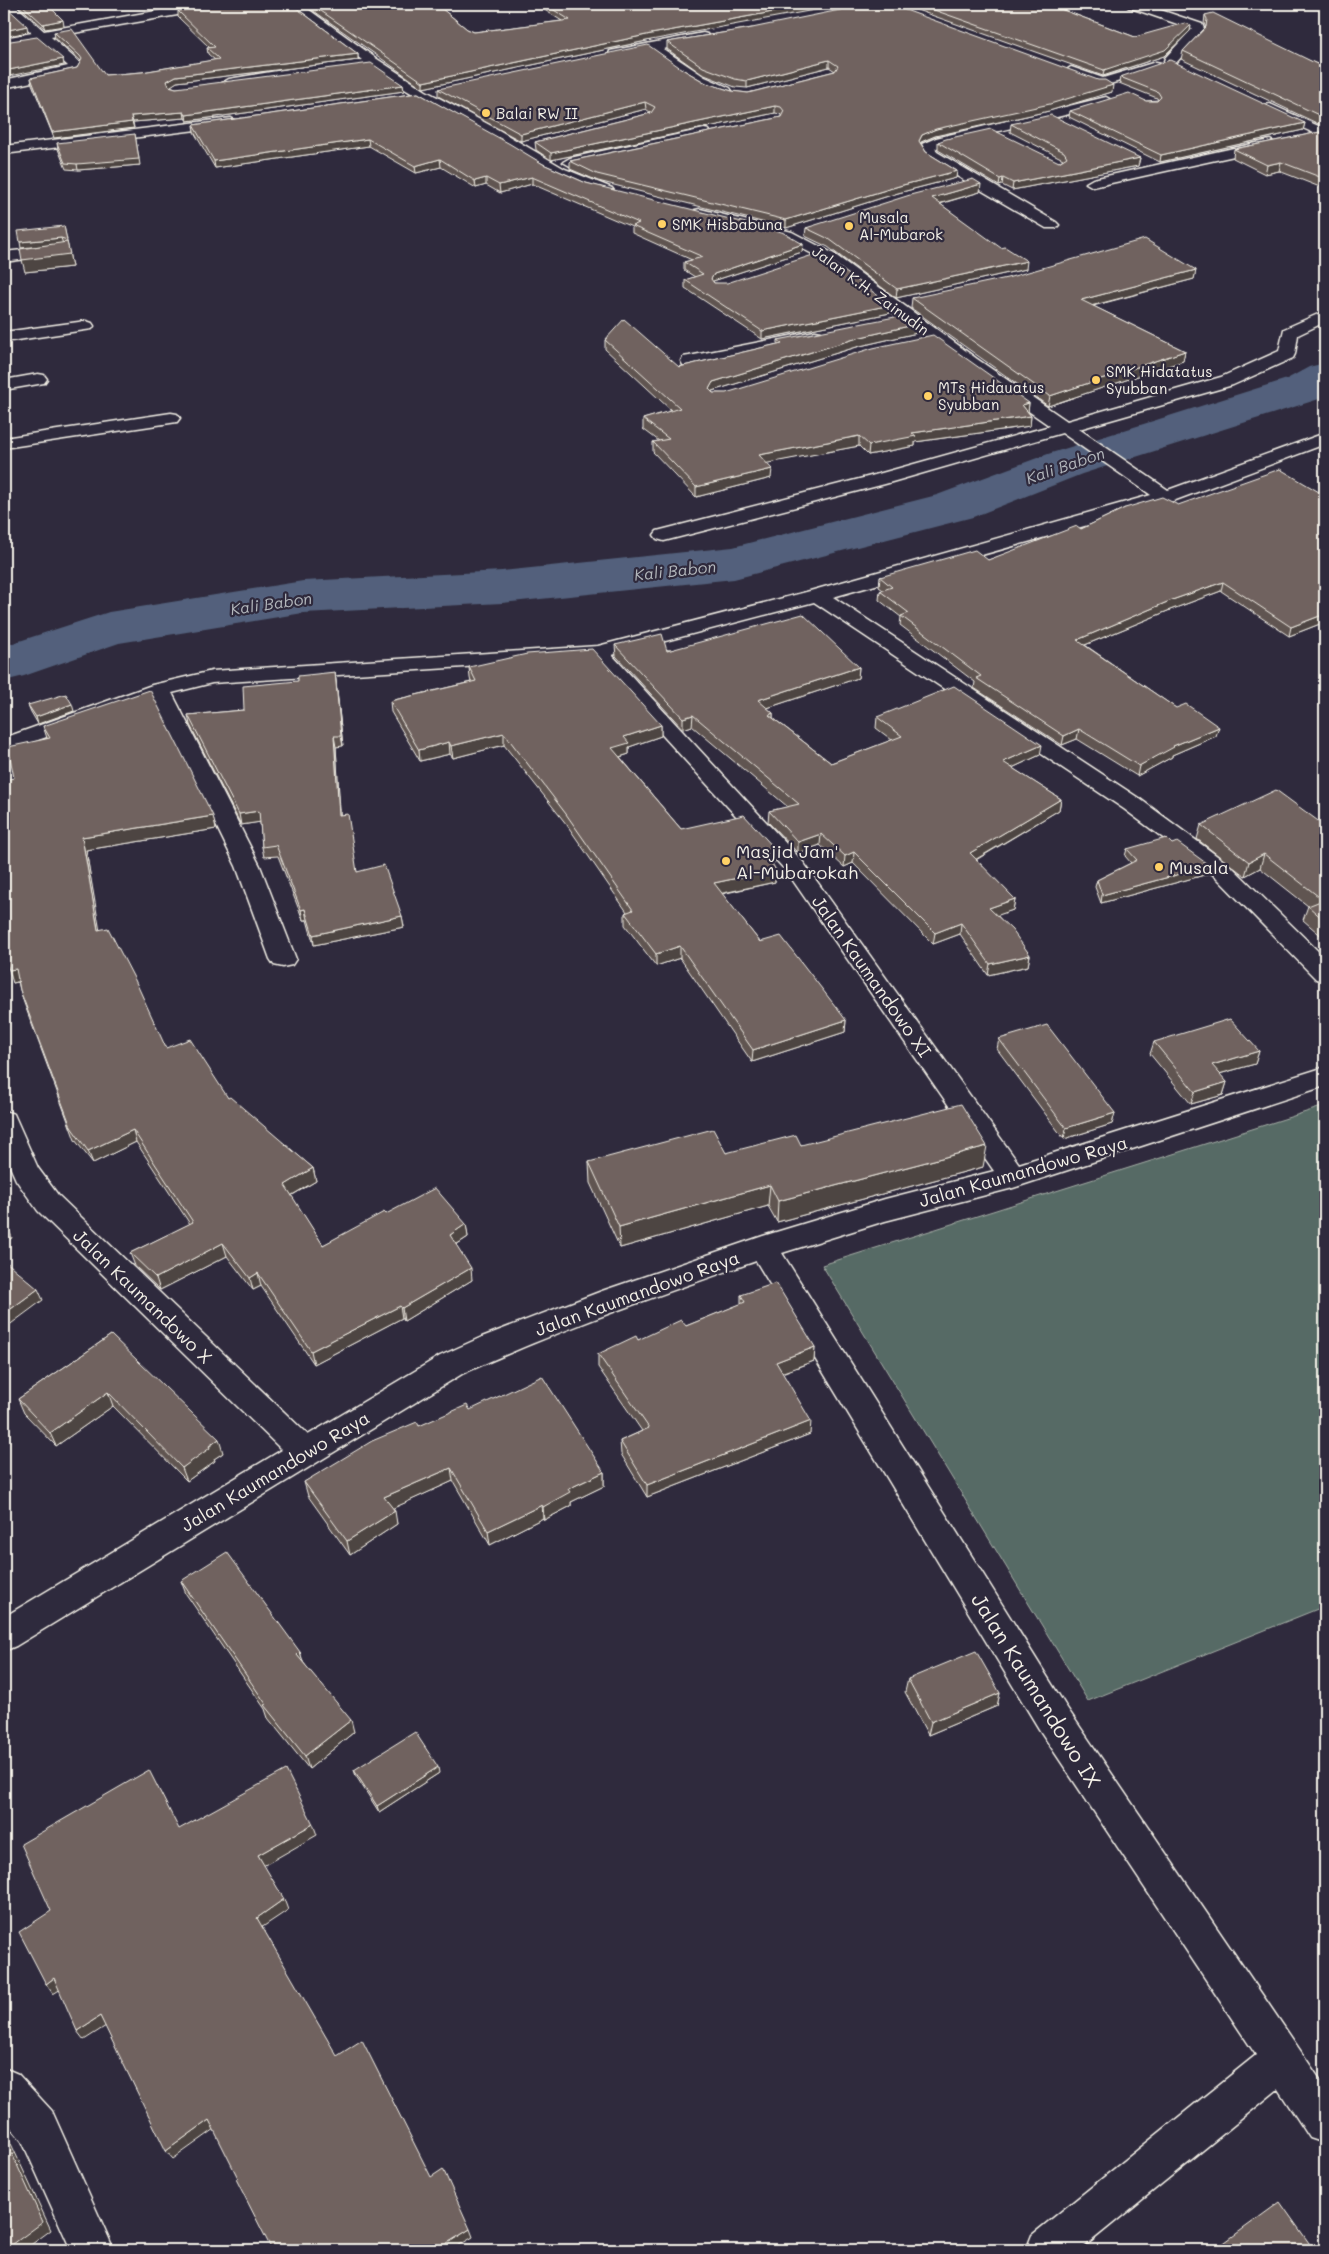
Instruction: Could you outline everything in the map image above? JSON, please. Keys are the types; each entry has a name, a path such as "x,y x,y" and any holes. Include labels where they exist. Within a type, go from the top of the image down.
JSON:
{"street":[{"path":"4,84 65,72 75,68 7,4"},
{"path":"294,4 374,63 421,94 549,166 592,186 619,194"},
{"path":"1103,82 1175,63 1199,31 1198,27 1132,4"},
{"path":"4,42 190,9"},
{"path":"603,56 714,35"},
{"path":"651,46 700,80 741,95"},
{"path":"334,50 354,47"},
{"path":"218,84 295,72 374,63"},
{"path":"1051,224 931,155 927,147 941,141 1052,116 1121,94 1103,82 1057,66"},
{"path":"402,97 440,90"},
{"path":"1259,103 1324,133"},
{"path":"1052,116 1070,125"},
{"path":"4,150 244,120"},
{"path":"549,166 720,130"},
{"path":"993,130 1009,139"},
{"path":"1302,137 1324,133"},
{"path":"1093,183 1283,141"},
{"path":"519,148 537,144"},
{"path":"1141,160 1159,169"},
{"path":"956,184 974,180"},
{"name":"Jalan K.H. Zainudin","path":"687,210 786,235 822,252 892,313 911,309 935,336 1163,496"},
{"path":"786,235 805,229"},
{"path":"4,257 63,251"},
{"path":"803,258 822,252"},
{"path":"664,535 878,480 1227,381 1287,354 1290,333 1325,316"},
{"path":"4,337 86,326"},
{"path":"689,361 833,332"},
{"path":"916,340 935,336"},
{"path":"4,385 38,379"},
{"path":"4,443 171,418"},
{"path":"4,745 160,690 221,676 598,652 817,595 1163,496 1325,438"},
{"path":"817,595 1132,804 1224,872 1325,974"},
{"name":"Jalan Kaumandowo XI","path":"598,652 795,867 1013,1177"},
{"path":"160,690 248,866 283,959"},
{"name":"Jalan Kaumandowo Raya","path":"4,1635 451,1365 468,1357 613,1299 763,1248 885,1210 1013,1177 1325,1076"},
{"name":"Jalan Kaumandowo X","path":"4,1122 26,1173 48,1203 306,1452"},
{"name":"Jalan Kaumandowo IX","path":"763,1248 1052,1717 1325,2123"},
{"path":"1048,2250 1282,2060"},
{"path":"4,2088 37,2126 93,2250"}],"green space":[{"path":"1325,1106 1325,1606 1088,1701 822,1265"}],"building":[{"path":"21,4 47,4 63,20 43,24"},
{"path":"195,4 291,4 358,54 176,76 167,81 169,86 176,88 371,63 403,85 186,115 184,112 131,116 132,122 52,132 31,78 77,68 82,59 54,32 72,29 105,75 142,72 219,59 207,48 215,47 178,11 189,9"},
{"path":"311,4 436,4 467,29 474,32 570,20 544,4 817,4 651,34 423,82"},
{"path":"869,4 889,4 1098,80 1105,80 1113,85 1050,104 936,129 922,135 919,141 926,152 957,171 899,186 786,220 597,174 570,161 781,117 784,111 781,107 775,106 551,153 535,142 651,113 655,107 645,102 521,134 438,89 648,45 706,83 732,91 748,93 835,71 838,66 829,60 747,81 735,79 703,67 667,42 752,28"},
{"path":"917,4 1047,4 1135,37 1185,23 1191,25 1165,50 1104,70"},
{"path":"4,5 27,26 4,31"},
{"path":"1213,13 1317,64 1325,65 1325,118 1183,51 1206,27 1207,19 1205,15"},
{"path":"37,37 63,59 4,71 4,42"},
{"path":"1170,60 1305,123 1161,155 1070,111 1129,93 1146,101 1157,101 1161,97 1158,92 1120,77"},
{"path":"418,93 543,164 586,183 782,232 803,244 714,274 711,279 714,283 727,283 819,253 891,305 762,331 685,280 703,274 684,262 703,257 632,226 639,223 532,177 499,185 486,178 475,181 440,159 415,166 368,139 214,161 193,125"},
{"path":"1051,115 1140,158 1013,183 1003,178 1000,179 938,142 991,129 1059,162 1067,157 1064,152 1011,124"},
{"path":"1325,131 1325,179 1281,162 1267,165 1234,149"},
{"path":"135,134 139,159 77,164 65,163 57,143"},
{"path":"973,179 981,184 932,198 1001,248 1005,247 1027,261 897,289 829,239 806,228 910,195"},
{"path":"64,226 67,240 61,238 20,242 18,231"},
{"path":"1145,239 1196,270 1081,300 1185,351 1050,396 912,298 1007,278"},
{"path":"67,242 70,254 22,260 20,249"},
{"path":"905,315 918,324 861,337 713,382 709,389 713,393 726,393 873,348 933,335 1029,403 1022,405 1031,416 912,433 916,436 869,445 859,436 759,455 772,469 696,487 653,442 669,439 643,419 680,408 605,340 624,319 679,367 782,343 778,340"},
{"path":"1280,469 1319,492 1325,490 1325,614 1291,627 1223,582 1172,600 1077,640 1176,708 1186,704 1219,727 1173,746 1139,766 1079,729 1064,736 976,678 981,676 901,616 909,613 880,591 892,587 880,577 975,550 988,560 1077,526 1081,529 1125,508 1162,497 1178,505"},
{"path":"803,614 859,667 758,700 773,713 769,715 831,763 902,736 877,717 954,686 1042,745 1003,762 1061,799 970,853 1015,899 989,908 1012,930 1030,955 990,964 961,923 935,933 854,852 845,856 821,834 798,842 769,811 799,804 693,715 683,718 615,645 662,634 667,651"},
{"path":"592,649 661,725 624,737 629,743 612,748 681,829 744,815 776,850 766,854 776,870 714,883 760,942 781,936 846,1020 753,1050 680,946 656,954 625,913 633,910 566,814 504,733 451,746 449,742 419,750 390,701 476,681 469,667 527,654"},
{"path":"335,672 341,736 334,736 339,815 348,814 357,872 384,865 402,916 313,935 305,909 301,910 276,845 262,847 259,811 239,814 188,715 244,710 243,686 298,681 298,676"},
{"path":"150,690 213,816 82,837 98,930 108,928 135,980 166,1048 190,1039 228,1098 230,1097 313,1168 285,1185 323,1245 384,1212 386,1214 435,1188 466,1224 450,1235 471,1268 402,1308 400,1306 311,1351 258,1273 250,1278 223,1243 156,1278 130,1253 193,1222 133,1130 88,1151 71,1127 20,990 16,969 9,970 4,955 4,780 14,778 8,747 50,738 43,726"},
{"path":"66,694 72,704 36,717 28,705"},
{"path":"1276,790 1325,826 1325,830 1318,833 1325,839 1325,921 1308,906 1323,900 1264,854 1249,862 1201,825"},
{"path":"1166,838 1172,844 1177,842 1210,866 1102,895 1097,880 1137,860 1127,849"},
{"path":"1230,1019 1259,1051 1212,1065 1227,1082 1195,1092 1154,1042"},
{"path":"1047,1025 1115,1113 1066,1128 999,1039"},
{"path":"961,1104 987,1146 778,1201 770,1185 619,1227 589,1162 713,1129 726,1153 796,1135 801,1145"},
{"path":"4,1260 38,1289 4,1314"},
{"path":"776,1283 815,1347 776,1362 811,1421 647,1485 620,1441 649,1428 598,1354 636,1336 638,1340 681,1320 686,1326 745,1302 741,1295"},
{"path":"111,1335 219,1439 209,1446 210,1448 182,1468 108,1392 50,1433 18,1399"},
{"path":"542,1376 604,1472 568,1489 570,1492 543,1507 542,1505 488,1531 451,1468 384,1497 395,1511 347,1541 304,1482 372,1441 417,1422 419,1426 467,1405 470,1410"},
{"path":"227,1552 300,1652 297,1655 351,1720 305,1756 264,1705 266,1704 181,1581"},
{"path":"976,1651 1000,1693 931,1722 908,1679"},
{"path":"415,1732 438,1767 377,1806 354,1770"},
{"path":"149,1770 179,1829 286,1770 313,1824 258,1855 284,1899 257,1918 337,2056 362,2040 431,2177 443,2169 470,2229 436,2250 272,2250 209,2120 166,2151 100,2016 77,2031 54,1978 46,1984 19,1932 51,1911 21,1844"},
{"path":"4,2136 43,2222 5,2250 4,2250"},
{"path":"1280,2202 1314,2250 1214,2250"}],"waterway":[{"name":"Kali Babon","path":"4,664 109,628 303,597 502,587 734,563 955,506 1065,464 1303,389 1325,377"}],"place":[{"name":"Balai RW II","path":"486,113"},
{"name":"SMK Hisbabuna","path":"662,224"},
{"name":"Musala Al-Mubarok","path":"849,226"},
{"name":"SMK Hidatatus Syubban","path":"1096,380"},
{"name":"MTs Hidauatus Syubban","path":"928,396"},
{"name":"Masjid Jam' Al-Mubarokah","path":"726,861"},
{"name":"Musala","path":"1159,867"}]}
